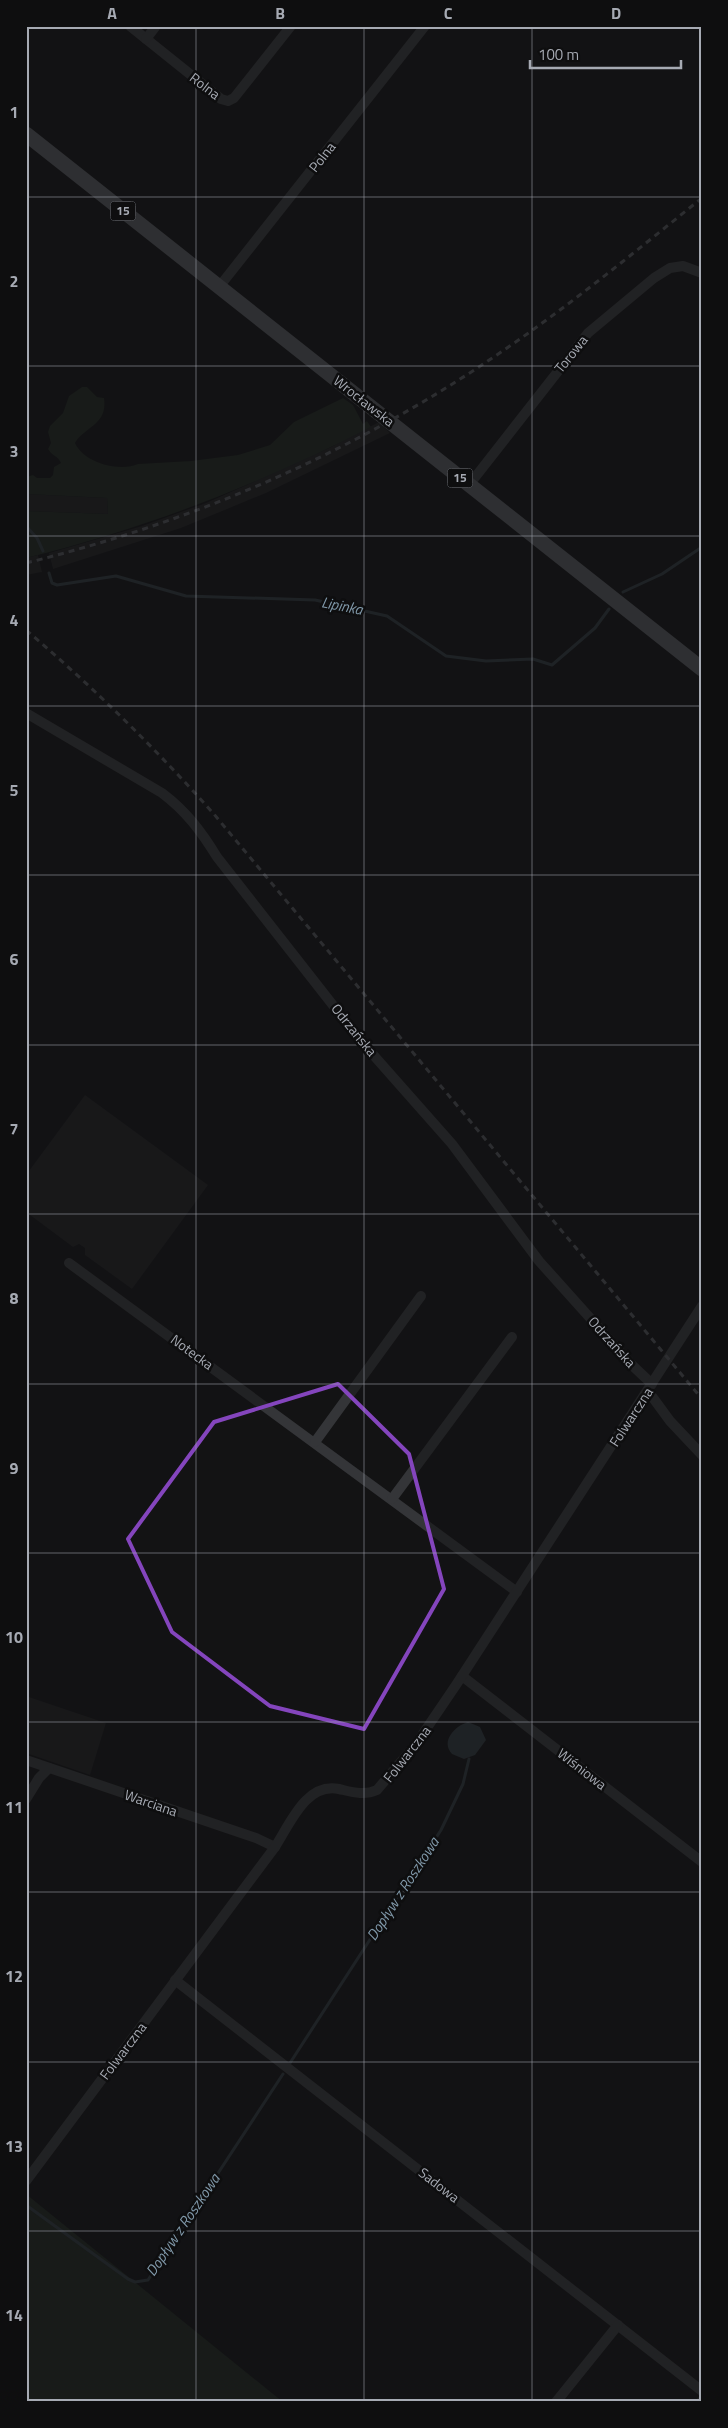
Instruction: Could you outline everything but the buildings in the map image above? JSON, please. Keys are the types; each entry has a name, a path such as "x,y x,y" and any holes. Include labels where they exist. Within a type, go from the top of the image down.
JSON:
{"main road":[{"name":"Wrocławska","path":"26,134 702,668"}],"street":[{"name":"Rolna","path":"130,26 221,99 228,101 234,98 291,26"},
{"path":"146,39 156,26"},
{"name":"Polna","path":"219,287 424,26"},
{"name":"Torowa","path":"469,485 588,333 654,278 670,268 683,266 702,273"},
{"name":"Odrzańska","path":"26,712 162,793 182,808 197,825 217,857 361,1041 452,1144 539,1261 634,1367 650,1387 670,1421 702,1455"},
{"name":"Notecka","path":"69,1263 517,1592"},
{"path":"315,1442 422,1296"},
{"name":"Folwarczna","path":"26,2181 275,1847 313,1792 323,1788 335,1788 369,1794 382,1785 416,1744 702,1306"},
{"path":"392,1499 512,1337"},
{"name":"Wiśniowa","path":"462,1676 702,1862"},
{"name":"Warciana","path":"26,1760 256,1838 275,1847"},
{"path":"26,1799 39,1778 49,1768"},
{"name":"Sadowa","path":"175,1980 702,2390"},
{"path":"556,2402 618,2325"}],"highlighted area":[{"path":"338,1384 409,1454 444,1589 364,1729 270,1706 172,1632 128,1539 214,1422"}],"shaded area":[{"path":"82,387 87,387 97,397 104,398 104,407 103,414 99,420 79,437 75,443 86,456 94,461 112,466 121,467 138,464 191,461 238,455 270,445 294,422 343,398 353,405 363,424 367,421 371,427 245,486 203,503 116,533 26,558 26,511 108,514 107,498 26,494 26,477 33,475 37,478 50,478 53,475 54,467 61,463 48,449 51,443 48,432 50,426 63,413 69,396"},
{"path":"379,422 390,433 266,493 181,528 53,569 49,553 142,526 206,503 329,448"},
{"path":"27,494 107,498 108,514 26,511"},
{"path":"38,555 42,572 26,575 26,558"},
{"path":"85,1095 208,1185 132,1289 85,1255 85,1248 79,1244 73,1247 26,1212 26,1175"},
{"path":"26,1696 106,1723 90,1775 26,1753"},
{"path":"468,1722 480,1727 486,1740 475,1755 464,1759 452,1754 449,1749 448,1739 454,1730"},
{"path":"26,2194 283,2402 26,2402"}],"waterway":[{"name":"Lipinka","path":"26,526 37,538 43,551"},
{"name":"Lipinka","path":"623,592 662,574 702,547"},
{"name":"Lipinka","path":"49,573 52,583 57,585 116,576 186,596 315,600 387,616 446,656 486,661 533,659 552,665 595,628 609,609"},
{"name":"Dopływ z Roszkowa","path":"290,2063 441,1830 463,1784 469,1759"},
{"name":"Dopływ z Roszkowa","path":"26,2205 128,2279 135,2282 148,2280 283,2074"}],"railway":[{"path":"26,563 90,546 214,504 275,478 392,420 449,386 530,332 702,198"},
{"path":"26,630 123,718 213,813 702,1399"}]}
